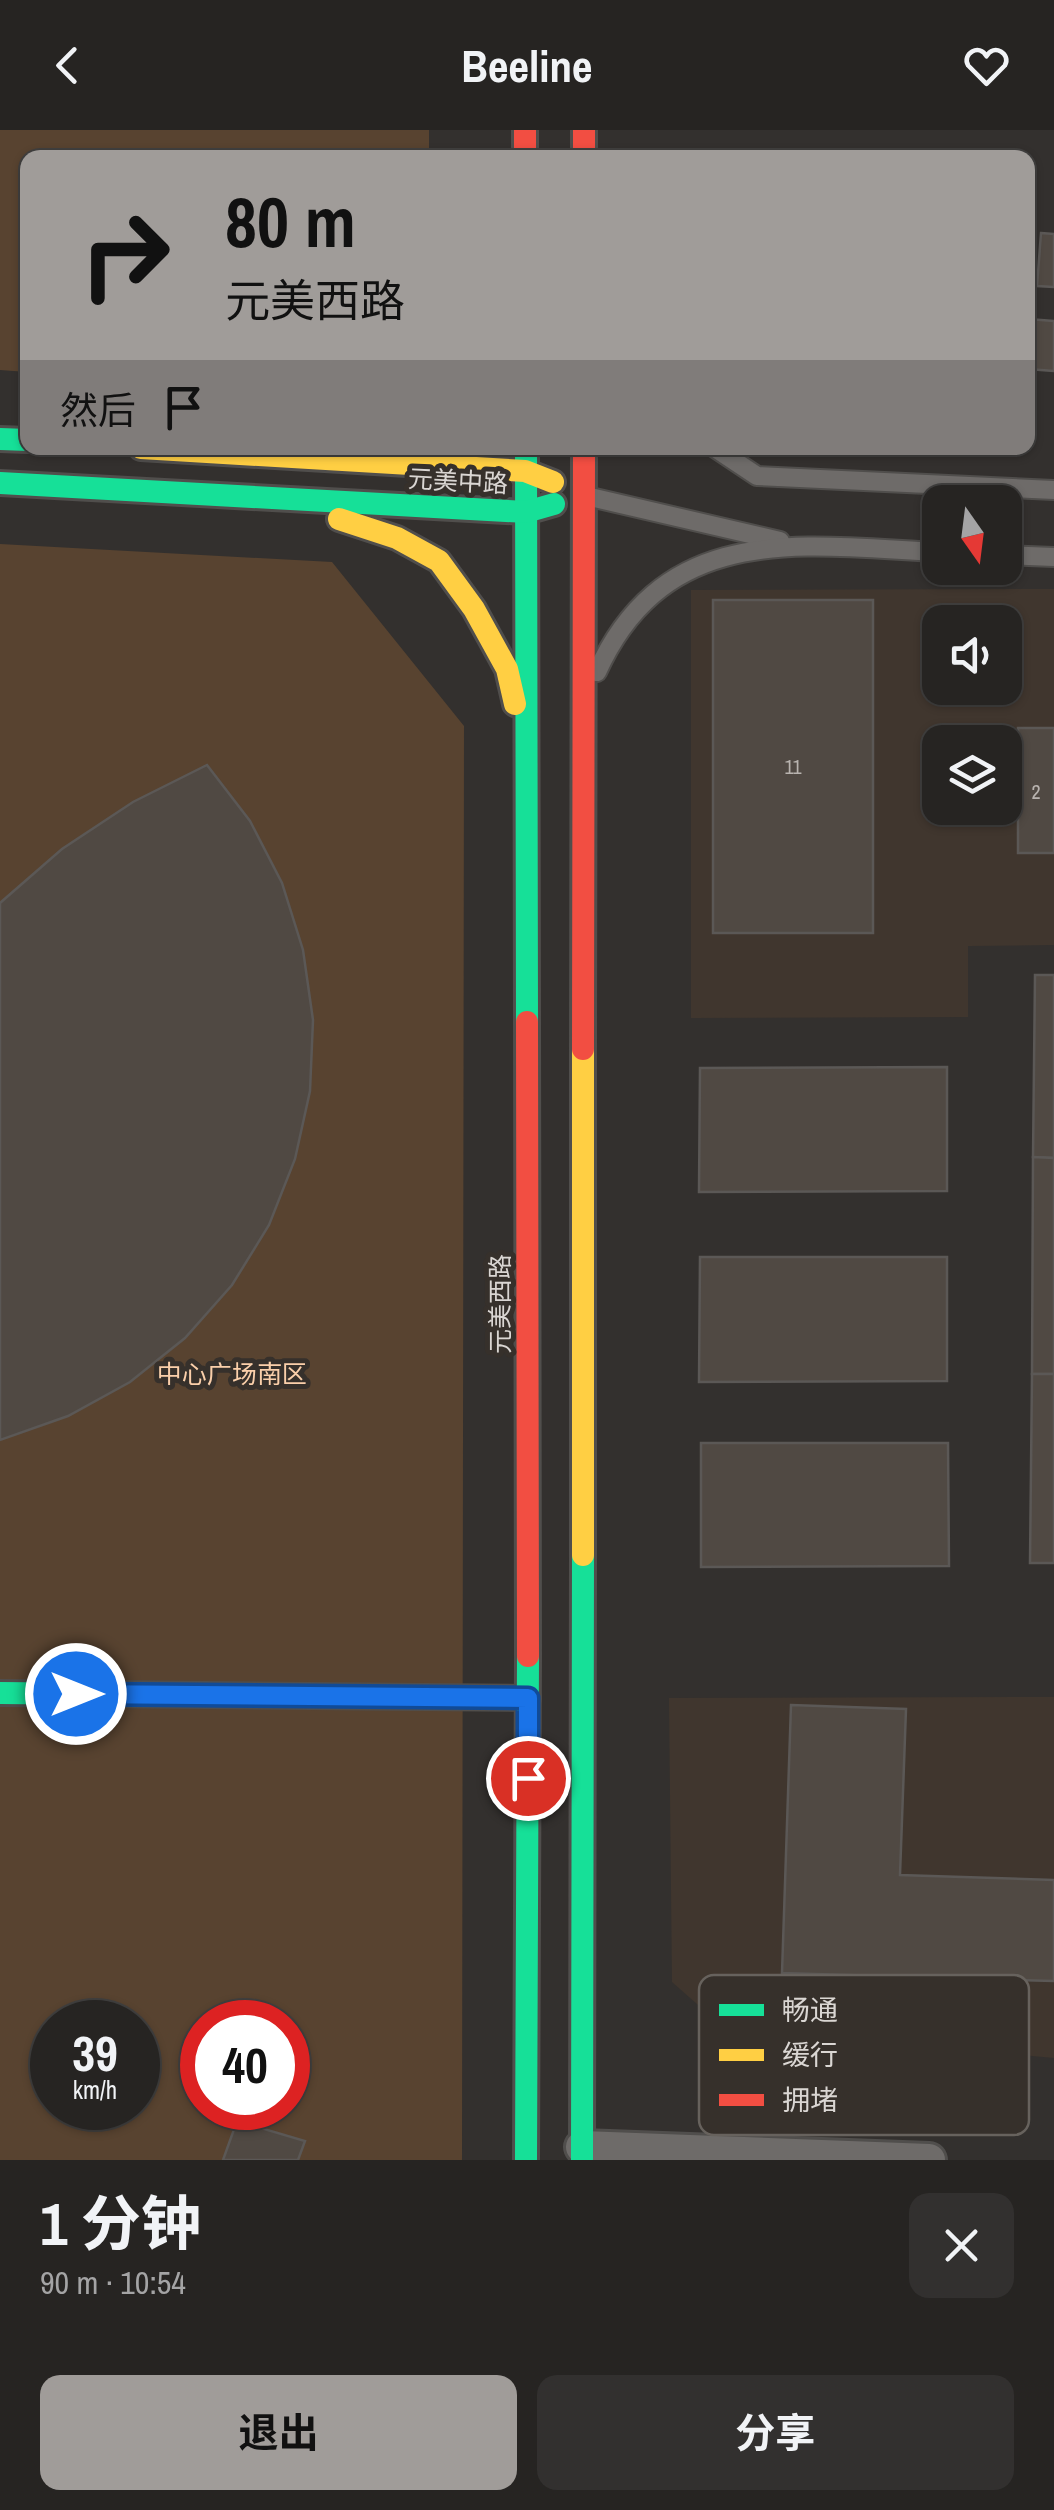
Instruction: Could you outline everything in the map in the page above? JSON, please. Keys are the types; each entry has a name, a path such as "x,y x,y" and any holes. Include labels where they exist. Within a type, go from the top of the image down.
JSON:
{"main road":[{"name":"元美中路","path":"256,455 526,459 584,495"},
{"path":"272,456 277,455"},
{"path":"582,2154 584,455"},
{"name":"元美西路","path":"526,459 526,2160"},
{"name":"元美中路","path":"0,483 526,512 584,495"},
{"path":"278,499 397,538 439,560 474,608 507,669 526,748"},
{"path":"0,1693 528,1698"}],"street":[{"path":"582,2154 929,2160"}],"lane":[{"path":"725,455 756,476 1054,490"},
{"path":"584,495 800,546"},
{"path":"583,715 606,652 646,600 702,564 766,546 922,551"},
{"path":"1022,556 1054,557"}],"shaded area":[{"path":"1054,589 1054,945 968,946 968,1017 691,1018 691,590"},
{"path":"1054,1697 1054,2058 1029,2056 1029,1975 699,1975 699,2006 672,1982 669,1698"}],"green space":[{"path":"0,130 429,130 429,150 20,150 20,371 0,370"},
{"name":"中心广场南区","path":"0,544 332,562 464,726 462,2160 0,2160"}],"building":[{"path":"1041,233 1054,234 1054,287 1037,286"},
{"path":"1035,320 1054,321 1054,371 1035,370"},
{"path":"713,600 873,600 873,933 713,933"},
{"path":"1022,728 1054,728 1054,853 1018,853 1018,825 1022,825"},
{"path":"207,765 250,821 282,883 303,950 313,1020 310,1091 295,1159 269,1225 232,1285 185,1338 130,1382 68,1416 0,1440 0,903 62,849 133,802"},
{"path":"1035,975 1054,975 1054,1158 1033,1157"},
{"path":"947,1067 947,1191 699,1192 700,1068"},
{"path":"1033,1157 1054,1158 1054,1374 1032,1374"},
{"path":"700,1257 947,1257 947,1381 699,1382"},
{"path":"1032,1374 1054,1374 1054,1563 1030,1563"},
{"path":"701,1443 948,1443 949,1566 701,1567"},
{"path":"791,1705 906,1709 900,1875 1054,1880 1054,1981 1029,1980 1029,1975 782,1973"},
{"path":"234,2130 268,2130 305,2141 298,2160 223,2160"}],"traffic: fast":[{"path":"0,439 20,440"},
{"path":"526,455 527,1022"},
{"path":"0,483 526,512 554,504"},
{"path":"582,2160 583,1555"},
{"path":"526,2160 528,1656"},
{"path":"0,1693 528,1698"}],"traffic: slow":[{"path":"258,455 525,471 553,482"},
{"path":"339,519 397,538 439,561 474,609 507,669 515,704"},
{"path":"583,1049 583,1555"}],"traffic: jam":[{"path":"525,130 525,150"},
{"path":"584,130 584,150"},
{"path":"583,1049 584,455"},
{"path":"527,1022 528,1656"}],"route":[{"path":"76,1694 528,1698 528,1778"}]}
